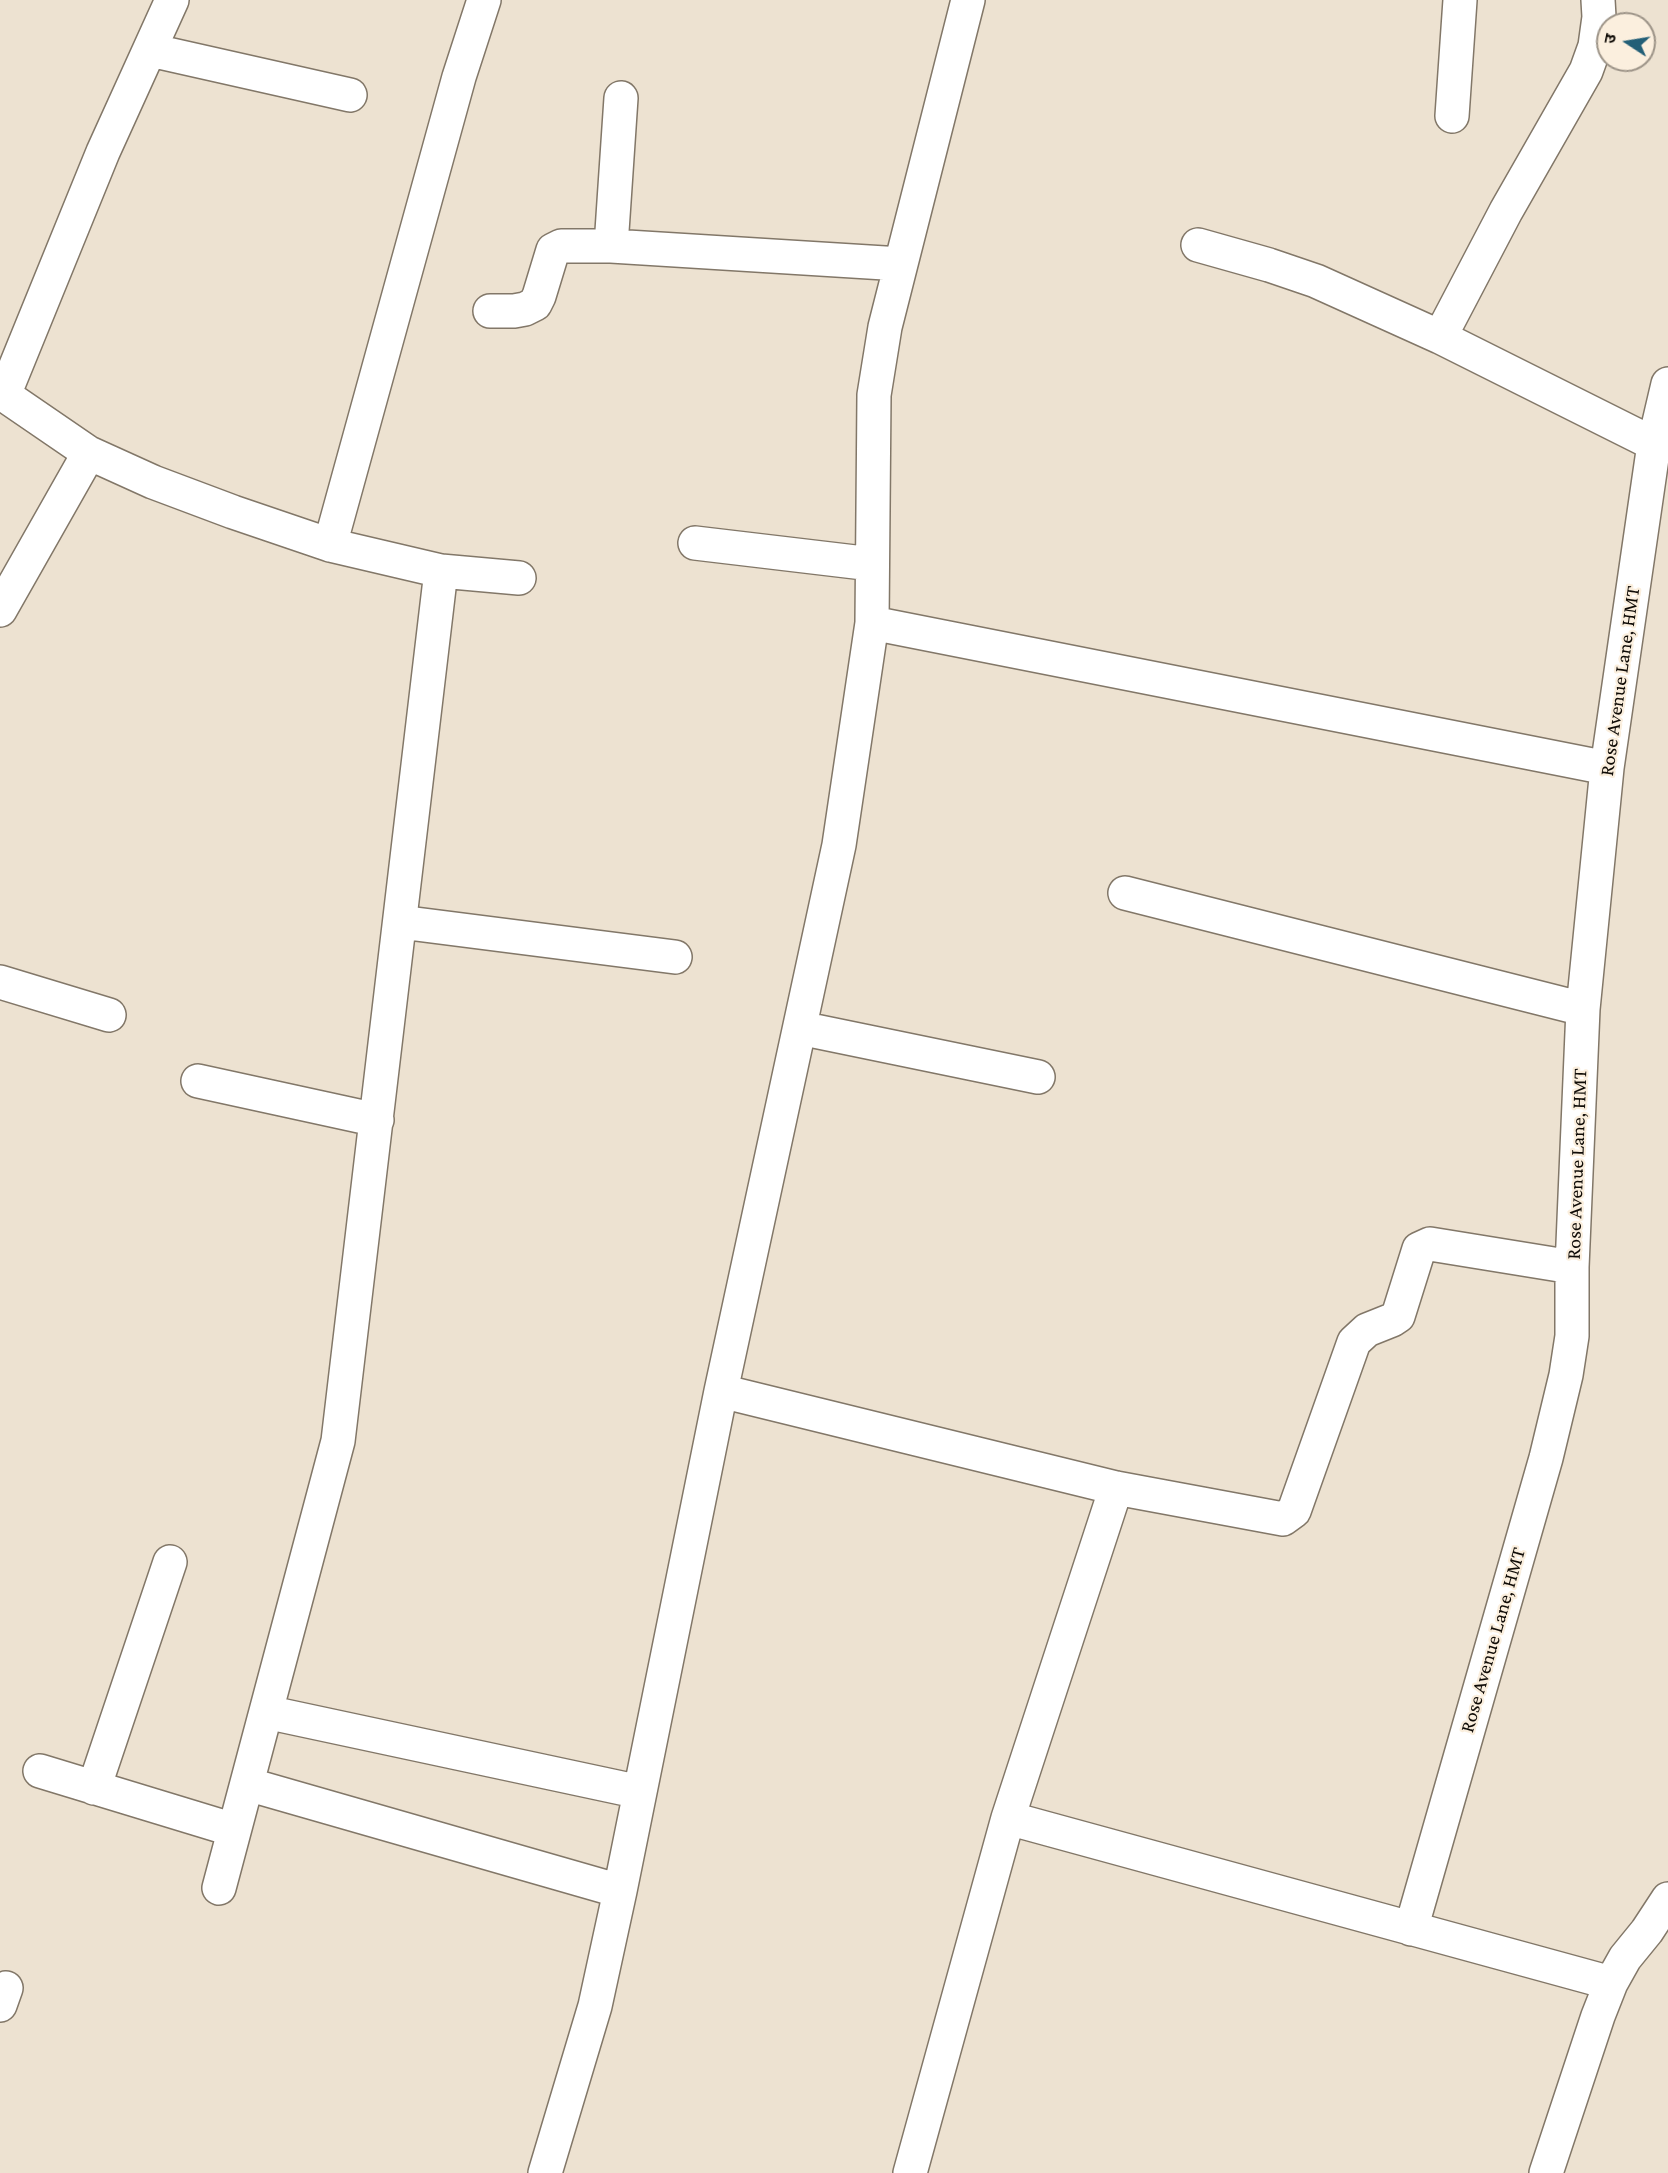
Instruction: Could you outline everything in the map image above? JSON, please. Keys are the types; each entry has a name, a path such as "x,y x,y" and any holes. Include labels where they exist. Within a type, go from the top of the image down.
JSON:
{"street":[{"path":"172,0 103,152 2,393 89,453 153,482 233,512 330,545 441,571 519,578"},
{"path":"330,545 459,77 484,0"},
{"path":"545,2173 595,2006 721,1390 839,845 872,623 874,395 885,327 968,0"},
{"path":"1452,116 1460,0"},
{"path":"1440,337 1506,211 1587,71 1595,46 1599,17 1598,0"},
{"path":"150,50 350,95"},
{"path":"611,246 621,98"},
{"path":"1198,245 1316,281 1440,337 1657,465"},
{"path":"490,311 514,311 535,304 553,250 561,246 611,246 901,264"},
{"name":"Rose Avenue Lane, HMT","path":"1411,1929 1557,1415 1572,1336 1572,1267 1583,1009 1607,768 1657,465 1668,384"},
{"path":"0,610 89,453"},
{"path":"695,543 872,564"},
{"path":"219,1888 338,1441 441,571"},
{"path":"872,623 1607,768"},
{"path":"1125,892 1583,1009"},
{"path":"400,922 675,957"},
{"path":"0,982 109,1015"},
{"path":"800,1028 1038,1077"},
{"path":"198,1081 377,1120"},
{"path":"721,1390 1116,1488 1283,1519 1294,1511 1354,1342 1367,1330 1398,1316 1419,1249 1430,1244 1572,1267"},
{"path":"910,2173 1008,1818 1116,1488"},
{"path":"94,1788 170,1562"},
{"path":"266,1712 640,1792"},
{"path":"40,1772 234,1830"},
{"path":"247,1784 620,1891"},
{"path":"1008,1818 1611,1983"},
{"path":"1546,2173 1611,1983 1625,1958 1647,1931 1668,1899"}]}
